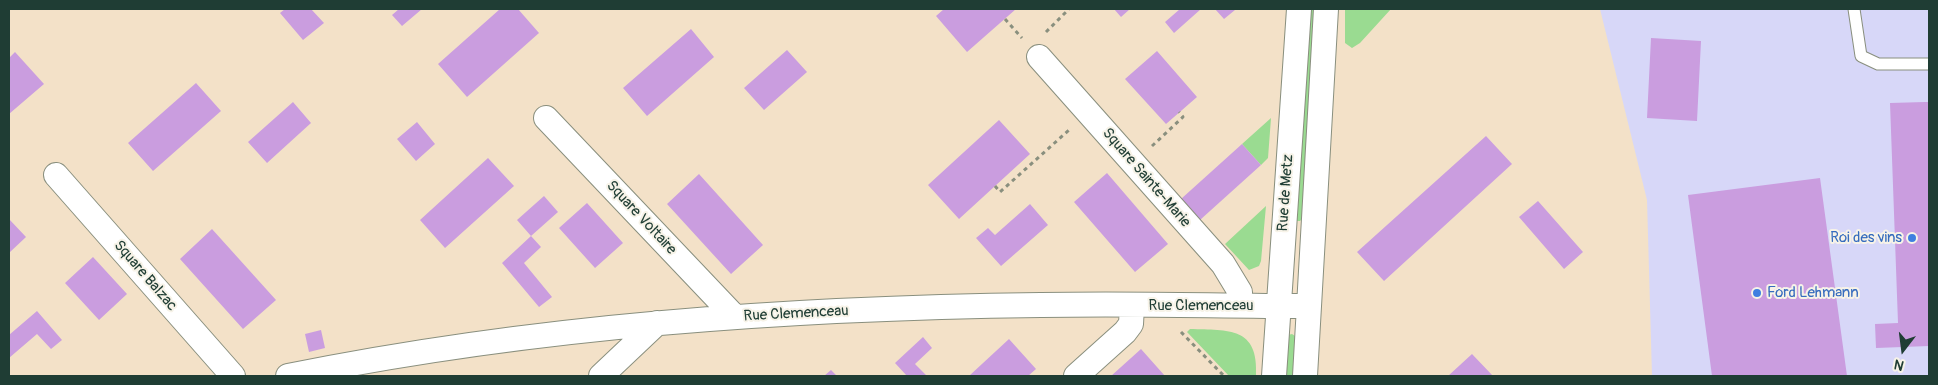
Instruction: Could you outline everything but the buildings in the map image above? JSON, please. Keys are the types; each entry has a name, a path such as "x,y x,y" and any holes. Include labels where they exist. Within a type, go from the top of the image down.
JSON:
{"street":[{"name":"Rue de Metz","path":"1274,376 1299,9"},
{"name":"Rue de Metz","path":"1305,376 1326,9"},
{"name":"Square Sainte-Marie","path":"1039,57 1223,264 1240,292 1239,305"},
{"name":"Square Voltaire","path":"546,118 735,317"},
{"name":"Square Balzac","path":"56,175 233,376"},
{"path":"1283,233 1314,235"},
{"name":"Rue Clemenceau","path":"288,376 333,367 509,341 657,323 735,317 1022,305 1308,306"},
{"path":"1076,376 1125,332 1130,324 1132,306"},
{"path":"601,376 657,323"}],"lane":[{"path":"1854,9 1861,56 1878,64 1929,64"}],"path":[{"path":"1133,163 1183,117 1179,112"},
{"path":"995,186 1000,192 1088,113"},
{"path":"1178,326 1187,338 1224,376"}],"shaded area":[{"path":"1600,9 1929,9 1929,376 1652,376 1647,200"}],"green space":[{"path":"1306,9 1318,9 1304,217 1297,221 1295,216"},
{"path":"1345,9 1391,9 1360,43 1352,48 1345,43"},
{"path":"1271,118 1268,158 1261,165 1242,144"},
{"path":"1266,206 1261,261 1259,266 1249,270 1225,244"},
{"path":"1190,329 1229,331 1239,334 1247,340 1252,348 1256,360 1256,376 1229,376 1187,332"},
{"path":"1292,334 1295,336 1295,376 1284,376 1288,335"}],"place":[{"name":"Roi des vins","path":"1912,238"},
{"name":"Ford Lehmann","path":"1757,293"}]}
